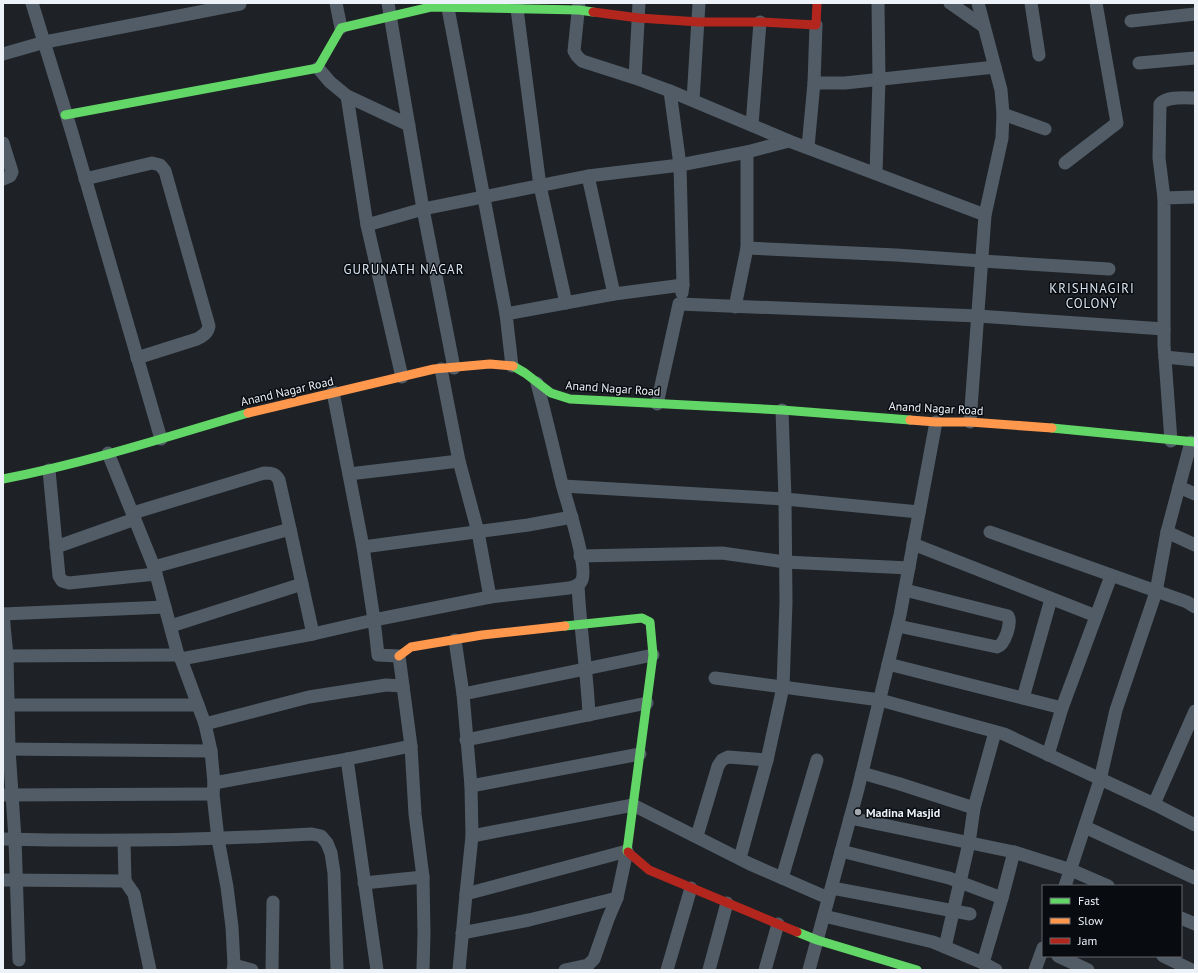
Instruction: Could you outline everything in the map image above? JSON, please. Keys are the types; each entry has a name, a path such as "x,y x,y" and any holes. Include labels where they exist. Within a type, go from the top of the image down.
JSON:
{"street":[{"path":"32,3 45,42 65,115 85,178 161,439"},
{"path":"65,115 318,68 341,28 336,3"},
{"path":"388,3 408,125 424,209 448,368 459,461 478,532 490,597"},
{"path":"635,78 639,3"},
{"path":"693,100 699,3"},
{"path":"808,147 814,83 817,3"},
{"path":"876,173 879,79 878,3"},
{"path":"950,3 983,26"},
{"path":"970,422 985,215 1002,138 1003,114 1001,90 978,3"},
{"path":"1031,3 1039,55"},
{"path":"1065,163 1117,123 1096,3"},
{"path":"3,54 45,42 240,4"},
{"path":"341,28 431,7 447,5 579,6 639,18 699,22 760,22 816,25"},
{"path":"447,5 506,314 512,366"},
{"path":"517,6 540,186 566,303"},
{"path":"579,6 574,51 576,56 582,61 670,91 789,141 985,215"},
{"path":"1131,21 1193,10"},
{"path":"752,125 760,22"},
{"path":"1138,64 1195,58"},
{"path":"318,68 330,82 347,96 408,125"},
{"path":"814,83 845,83 995,68"},
{"path":"657,404 683,285 680,165 670,91"},
{"path":"347,96 367,225 402,377"},
{"path":"1171,441 1164,329 1164,198 1159,158 1160,104 1168,99 1195,98"},
{"path":"1003,114 1045,129"},
{"path":"367,225 424,209 588,176 680,165 747,152 789,141"},
{"path":"3,143 12,172 10,176 3,179"},
{"path":"735,307 747,248 747,152"},
{"path":"85,178 152,163 160,165 165,171 209,326 208,331 197,339 137,358"},
{"path":"588,176 614,294"},
{"path":"1164,198 1195,197"},
{"path":"747,248 896,255 1109,269"},
{"path":"506,314 614,294 683,285"},
{"path":"679,304 978,316 1164,329"},
{"path":"1165,357 1195,360"},
{"name":"Anand Nagar Road","path":"3,479 49,470 161,439 253,411 333,392 448,368 490,364 512,366 525,373 551,394 570,399 782,410 936,422 970,422 1074,430 1171,441 1193,442"},
{"path":"5,656 180,657 313,634 374,620 490,597 570,588 578,585 582,581 580,556 572,517 537,383"},
{"path":"333,392 362,547 378,655 399,656 411,647 482,635 642,618 650,622 653,655 627,850 617,898 594,960 588,965 565,970"},
{"path":"740,858 767,760 783,687 786,602 782,410"},
{"path":"809,970 842,851 898,626 936,422"},
{"path":"1065,885 1100,780 1116,710 1156,592 1179,487 1193,442"},
{"path":"108,453 156,571 180,657 205,724 211,751 218,839 232,927 233,968 252,970"},
{"path":"349,474 459,461"},
{"path":"49,470 59,576 65,583 156,571 290,529"},
{"path":"56,547 134,516 264,473 272,473 279,480 313,634"},
{"path":"563,486 785,499 919,512"},
{"path":"1179,487 1195,494"},
{"path":"362,547 528,525 572,517"},
{"path":"990,532 1187,602 1195,607"},
{"path":"1168,532 1195,544"},
{"path":"913,544 1096,616"},
{"path":"580,556 722,552 785,562 909,568"},
{"path":"1048,755 1062,708 1111,576"},
{"path":"171,626 302,584"},
{"path":"578,585 580,624 586,669 589,715"},
{"path":"898,626 997,647 1003,643 1010,622 1010,618 1008,616 905,590"},
{"path":"1023,698 1051,598"},
{"path":"19,960 10,880 3,614 165,607"},
{"path":"454,640 463,694 471,786 472,836 459,970"},
{"path":"463,694 653,655"},
{"path":"399,656 411,746 415,814 423,877 423,970"},
{"path":"888,664 1062,708"},
{"path":"715,678 880,700 1004,734 1154,804 1195,825"},
{"path":"205,724 309,697 386,685 403,686"},
{"path":"466,740 647,703"},
{"path":"5,706 198,705"},
{"path":"1154,804 1195,711"},
{"path":"945,947 969,843 974,808 995,732"},
{"path":"8,795 213,789 411,746"},
{"path":"6,749 211,751"},
{"path":"471,786 640,754"},
{"path":"697,836 718,766 722,760 728,758 767,760"},
{"path":"347,759 377,970"},
{"path":"782,878 817,760"},
{"path":"862,773 974,808"},
{"path":"472,836 633,805 782,878 830,893 953,910 970,914"},
{"path":"850,818 1014,852 1071,870 1106,885"},
{"path":"1085,827 1195,878"},
{"path":"9,839 124,841 218,839 312,834 321,836 327,843 331,853 334,873 337,970"},
{"path":"124,841 125,881 134,894 150,970"},
{"path":"627,850 649,870 691,888 817,940 917,970"},
{"path":"466,894 627,850"},
{"path":"842,851 949,878 1002,898"},
{"path":"983,963 1014,852"},
{"path":"364,883 423,877"},
{"path":"10,880 125,881"},
{"path":"667,970 691,888"},
{"path":"462,933 528,920 617,898"},
{"path":"272,970 273,902"},
{"path":"709,970 727,902"},
{"path":"824,916 933,942 996,970"},
{"path":"1182,918 1195,924"},
{"path":"765,970 778,924"},
{"path":"1035,970 1042,952"},
{"path":"1060,957 1088,970"},
{"path":"1164,957 1192,970"}],"traffic: fast":[{"path":"65,115 318,68 341,28 431,7 579,10 593,12"},
{"path":"513,366 525,373 551,393 570,399 782,410 910,420"},
{"path":"3,479 34,473 96,457 248,413"},
{"path":"1052,428 1195,442"},
{"path":"565,626 642,618 650,622 653,655 628,852"},
{"path":"797,932 817,940 917,970"}],"traffic: slow":[{"path":"248,413 434,369 490,364 513,366"},
{"path":"910,420 970,422 1052,428"},
{"path":"399,656 411,647 482,635 565,626"}],"traffic: jam":[{"path":"593,12 639,18 699,22 760,22 816,25 817,3"},
{"path":"628,852 649,870 797,932"}],"place":[{"name":"Madina Masjid","path":"858,812"}],"district":[{"name":"GURUNATH NAGAR","path":"404,269"},
{"name":"KRISHNAGIRI COLONY","path":"1092,296"}]}
